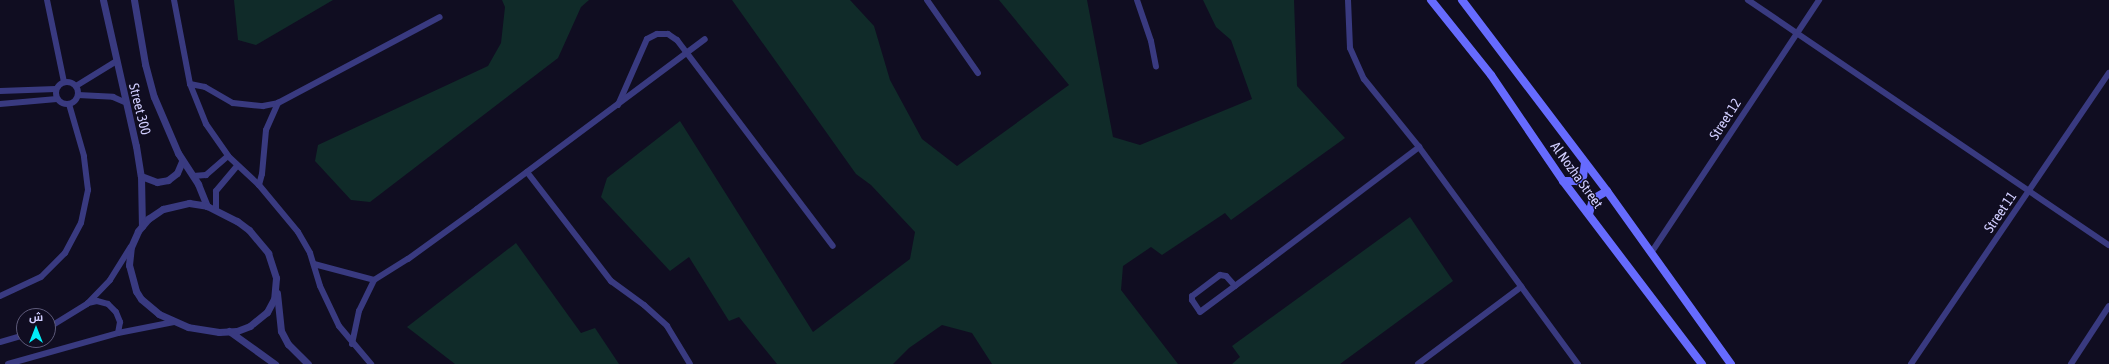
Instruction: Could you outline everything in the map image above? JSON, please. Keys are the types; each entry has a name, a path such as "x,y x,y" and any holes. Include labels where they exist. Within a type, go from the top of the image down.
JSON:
{"main road":[{"name":"Al Nozha Street","path":"1431,0 1491,75 1563,181 1702,364"},
{"name":"Al Nozha Street","path":"1462,0 1607,191 1731,364"},
{"path":"1563,181 1577,181 1583,176 1585,163"},
{"path":"1589,214 1593,199 1607,191"}],"street":[{"path":"47,0 64,82"},
{"name":"Street 300","path":"103,0 124,102 136,146 141,176 142,226"},
{"name":"Street 300","path":"134,0 144,58 154,97 182,161 193,176 207,206"},
{"path":"174,0 190,84 206,124 228,156 259,185 298,232 314,264 328,306 352,344 371,364"},
{"path":"927,0 978,73"},
{"path":"1137,0 1151,41 1156,67"},
{"path":"1348,0 1347,31 1355,64 1364,79 1419,147 1578,364"},
{"path":"1748,0 2109,245"},
{"name":"Street 12","path":"1651,253 1820,0"},
{"path":"190,84 205,87 233,103 263,106 278,103 440,17"},
{"path":"618,105 647,39 657,34 668,34 687,52 833,246"},
{"path":"352,344 359,311 374,280 408,259 528,172 705,39"},
{"path":"76,86 115,62"},
{"name":"Street 11","path":"1911,364 2109,73"},
{"path":"64,82 76,86"},
{"path":"0,91 56,89 64,82"},
{"path":"76,86 78,95"},
{"path":"56,89 57,99"},
{"path":"69,104 78,95 113,97 124,102"},
{"path":"0,104 57,99 62,103 69,104"},
{"path":"259,185 262,174 266,130 278,103"},
{"path":"0,296 41,277 65,253 81,223 88,190 84,156 69,104"},
{"path":"1235,286 1226,276 1220,275 1192,296 1192,300 1200,312 1235,286 1419,147"},
{"path":"193,176 206,175 228,156"},
{"path":"141,176 157,182 168,180 177,173 182,161"},
{"path":"216,210 214,200 218,186 237,166"},
{"path":"528,172 611,282 644,305 667,326 690,364"},
{"path":"56,323 86,304 110,280 131,247 142,226 155,214 171,206 189,204 207,206 237,221 259,241 272,264 282,331 288,344 308,364"},
{"path":"131,247 129,265 136,291 150,307 174,322 198,330 229,331 244,329 262,317 271,306 276,285"},
{"path":"314,264 374,280"},
{"path":"1418,364 1521,287"},
{"path":"86,304 97,301 112,308 120,322 118,333"},
{"path":"2071,364 2109,306"},
{"path":"8,364 118,333 174,322"},
{"path":"229,331 275,364"},
{"path":"0,342 16,337"}],"green space":[{"path":"234,0 333,0 256,45 238,40"},
{"path":"502,0 589,0 581,7 558,58 370,202 351,200 315,161 318,145 488,66 501,43 505,7"},
{"path":"732,0 850,0 874,26 890,80 922,139 957,166 1069,85 999,0 1087,0 1113,137 1140,145 1252,99 1231,40 1216,27 1203,0 1294,0 1297,86 1345,138 1231,220 1225,213 1162,255 1151,247 1123,266 1121,290 1178,364 992,364 972,333 942,325 909,348 893,364 777,364 739,317 729,321 689,257 670,271 601,197 607,178 680,121 813,332 910,259 915,232 871,185 856,174"},
{"path":"1410,217 1453,281 1340,364 1232,364 1240,357 1232,346"},
{"path":"516,243 581,333 595,328 619,364 455,364 407,327"}]}
